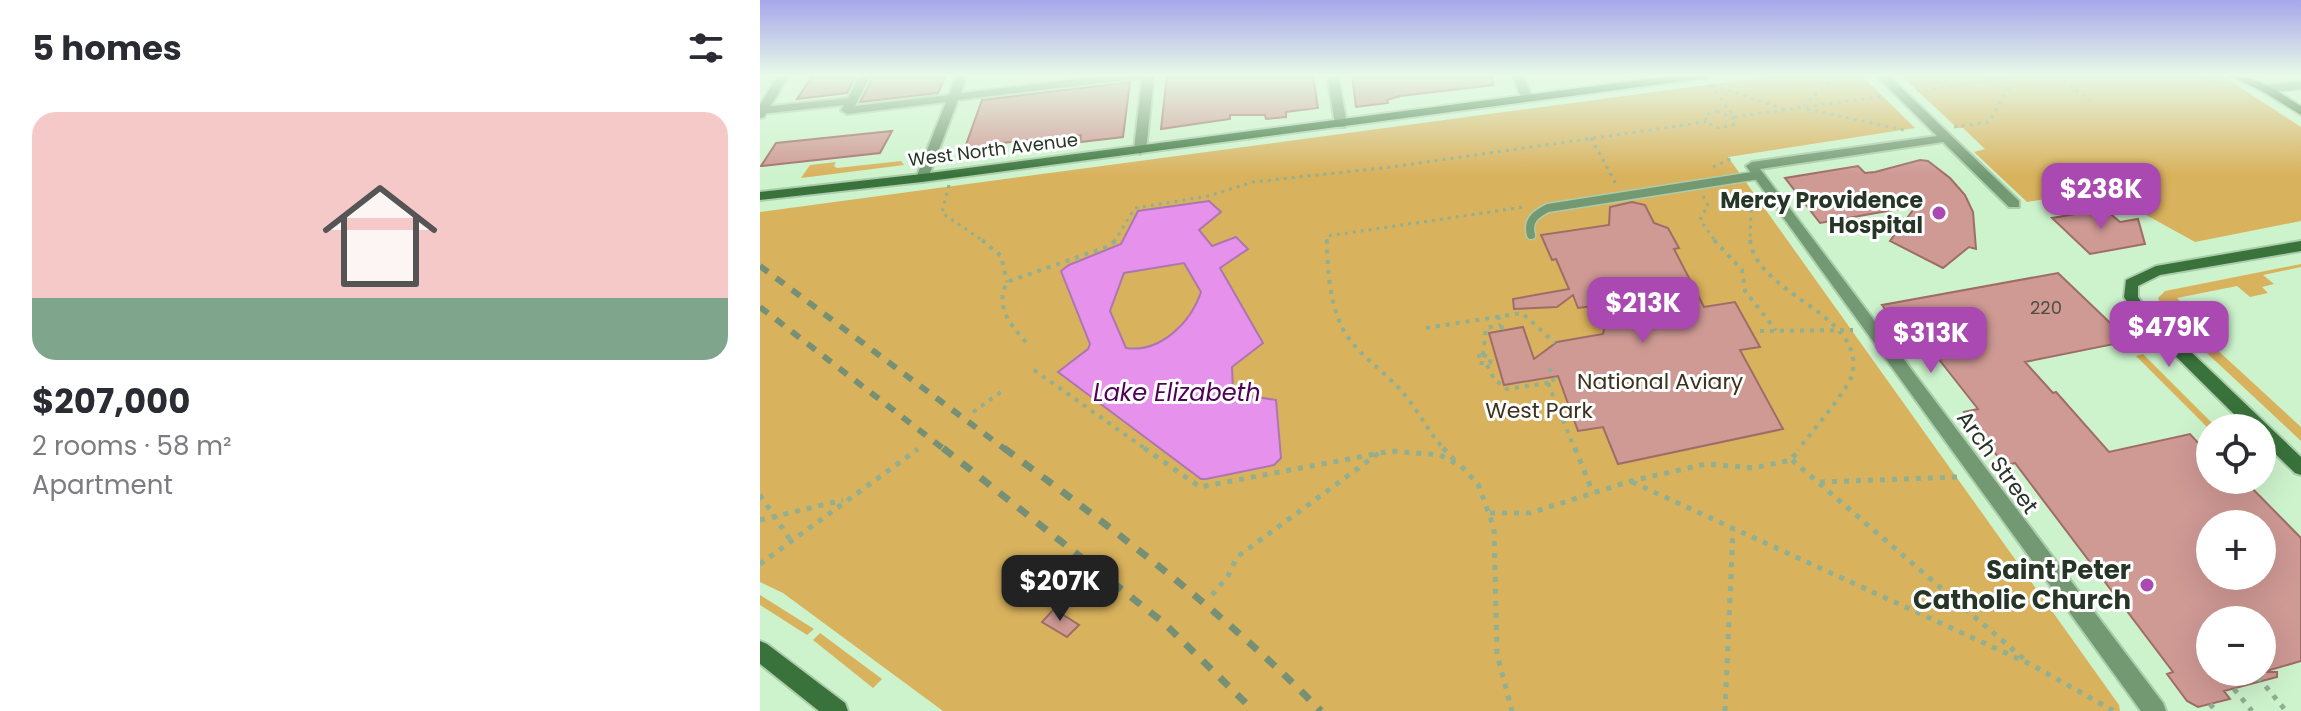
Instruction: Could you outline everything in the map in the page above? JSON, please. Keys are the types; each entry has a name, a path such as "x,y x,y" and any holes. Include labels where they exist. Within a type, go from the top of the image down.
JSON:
{"main road":[{"name":"West North Avenue","path":"760,196 1459,108"},
{"path":"2245,414 2142,314 2131,297 2131,284 2156,271 2301,246"},
{"path":"2276,444 2301,468"},
{"path":"760,651 837,711"}],"street":[{"path":"761,112 793,108"},
{"path":"922,178 949,108"},
{"path":"1140,150 1143,108"},
{"path":"1338,108 1341,124"},
{"path":"1919,108 1948,133 2014,204"},
{"path":"1759,175 1752,166 1948,133"},
{"name":"Arch Street","path":"1759,175 2155,711"}],"lane":[{"path":"1531,235 1529,223 1532,217 1548,208 1759,175"}],"path":[{"path":"1007,282 1109,246 1131,212 1142,206 1209,196 1263,180 1391,167 1706,122 1725,128 1733,125 1734,117 1728,108"},
{"path":"1781,108 1786,110"},
{"path":"1706,122 1705,115 1713,111 1723,111 1734,117 1800,108"},
{"path":"1802,108 1910,131"},
{"path":"1948,133 1989,122 1997,108"},
{"path":"1591,138 1616,184"},
{"path":"1490,513 1530,513 1631,481 1706,464 1754,468 1791,460 1852,377 1853,356 1838,330 1826,317 1782,287 1755,255 1750,244 1751,210 1730,180"},
{"path":"949,185 942,213 972,236 996,249 1002,257 1007,282 1001,293 1001,311 1026,342"},
{"path":"1694,185 1708,205 1700,220 1702,226 1742,270 1745,291 1776,330"},
{"path":"1327,236 1327,265 1333,297 1347,336 1405,395 1428,432 1477,484 1490,513 1495,559 1496,650 1512,711"},
{"path":"1426,328 1522,313 1555,343"},
{"path":"1498,316 1502,328 1486,328 1483,355 1479,356 1479,363 1487,365 1494,379 1507,389 1554,382 1549,366"},
{"path":"1760,331 1855,330"},
{"path":"1483,355 1491,358 1487,365"},
{"path":"1034,370 1200,487 1382,451 1420,450 1444,456 1462,467"},
{"path":"1548,383 1593,493"},
{"path":"973,412 1001,392"},
{"path":"760,564 918,449"},
{"path":"1212,595 1228,576 1237,557 1382,451"},
{"path":"1791,460 2030,664"},
{"path":"1818,482 1960,477"},
{"path":"1631,481 2030,664 2114,711"},
{"path":"760,495 791,541"},
{"path":"760,520 847,499"},
{"path":"1725,711 1733,529"},
{"path":"2265,686 2286,711"},
{"path":"2234,689 2252,711"},
{"path":"2210,704 2216,711"}],"green space":[{"name":"West Park","path":"1533,108 1895,108 1915,128 1728,157 2119,705 2120,711 943,711 783,593 760,582 760,212"},
{"path":"1936,108 2272,108 2301,127 2301,221 2195,242 2101,190 2027,202 1974,152 1985,149 1963,128 1957,128"},
{"path":"901,161 904,165 801,178 810,165 836,162 834,166 837,168"},
{"path":"2301,264 2301,267 2263,275 2274,284 2262,287 2268,293 2250,297 2237,286 2177,298 2188,309 2176,312 2301,427 2301,441 2276,418 2276,414 2272,414 2165,314 2158,298 2165,291"},
{"path":"2143,354 2203,414 2196,416 2136,356"},
{"path":"760,595 814,629 807,635 760,605"},
{"path":"820,633 882,679 873,688 813,640"}],"water":[{"name":"Lake Elizabeth","path":"1209,201 1221,212 1199,230 1212,246 1236,237 1248,249 1220,268 1263,343 1232,367 1233,391 1276,400 1281,458 1274,465 1201,479 1058,372 1088,349 1090,344 1061,271 1121,244 1138,211","holes":["1184,263 1201,292 1190,314 1173,333 1151,346 1126,348 1110,311 1124,273"]}],"building":[{"path":"979,108 1127,108 1123,137 1080,142 1081,135 1039,139 1002,143 1001,149 963,153"},
{"path":"1163,108 1317,108 1286,112 1286,117 1266,119 1265,115 1230,115 1230,119 1161,129"},
{"path":"892,131 880,153 761,166 776,143"},
{"path":"1920,160 1928,161 1950,178 1965,195 1973,212 1976,249 1969,247 1943,268 1890,241 1916,206 1820,223 1785,178 1858,166 1865,173 1875,172"},
{"name":"National Aviary","path":"1632,202 1645,205 1654,223 1668,228 1679,248 1674,249 1704,307 1735,302 1760,347 1740,350 1783,429 1618,464 1603,427 1578,431 1558,376 1504,385 1489,333 1523,327 1534,359 1557,342 1603,334 1609,304 1578,308 1573,295 1557,307 1514,309 1513,299 1569,289 1541,235 1609,225 1610,207"},
{"path":"2105,209 2120,222 2138,219 2145,244 2090,254 2052,218"},
{"path":"2058,273 2129,341 2025,362 2109,452 2190,434 2196,441 2196,494 2258,494 2273,510 2196,510 2196,590 2276,590 2276,513 2301,538 2301,661 2276,668 2276,606 2196,606 2196,686 2243,686 2224,691 2230,699 2198,707 2187,701 2167,674 2173,672 2015,463 2005,466 1964,412 1978,409 1926,343 1913,346 1882,305"},
{"path":"1054,609 1079,625 1067,637 1042,622"}],"railway":[{"path":"760,266 1006,450"},
{"path":"760,307 945,450"},
{"path":"943,448 1164,623 1254,711"},
{"path":"1004,448 1207,606 1321,711"}],"place":[{"name":"Mercy Providence Hospital","path":"1939,213"},
{"name":"Saint Peter Catholic Church","path":"2147,585"}]}
